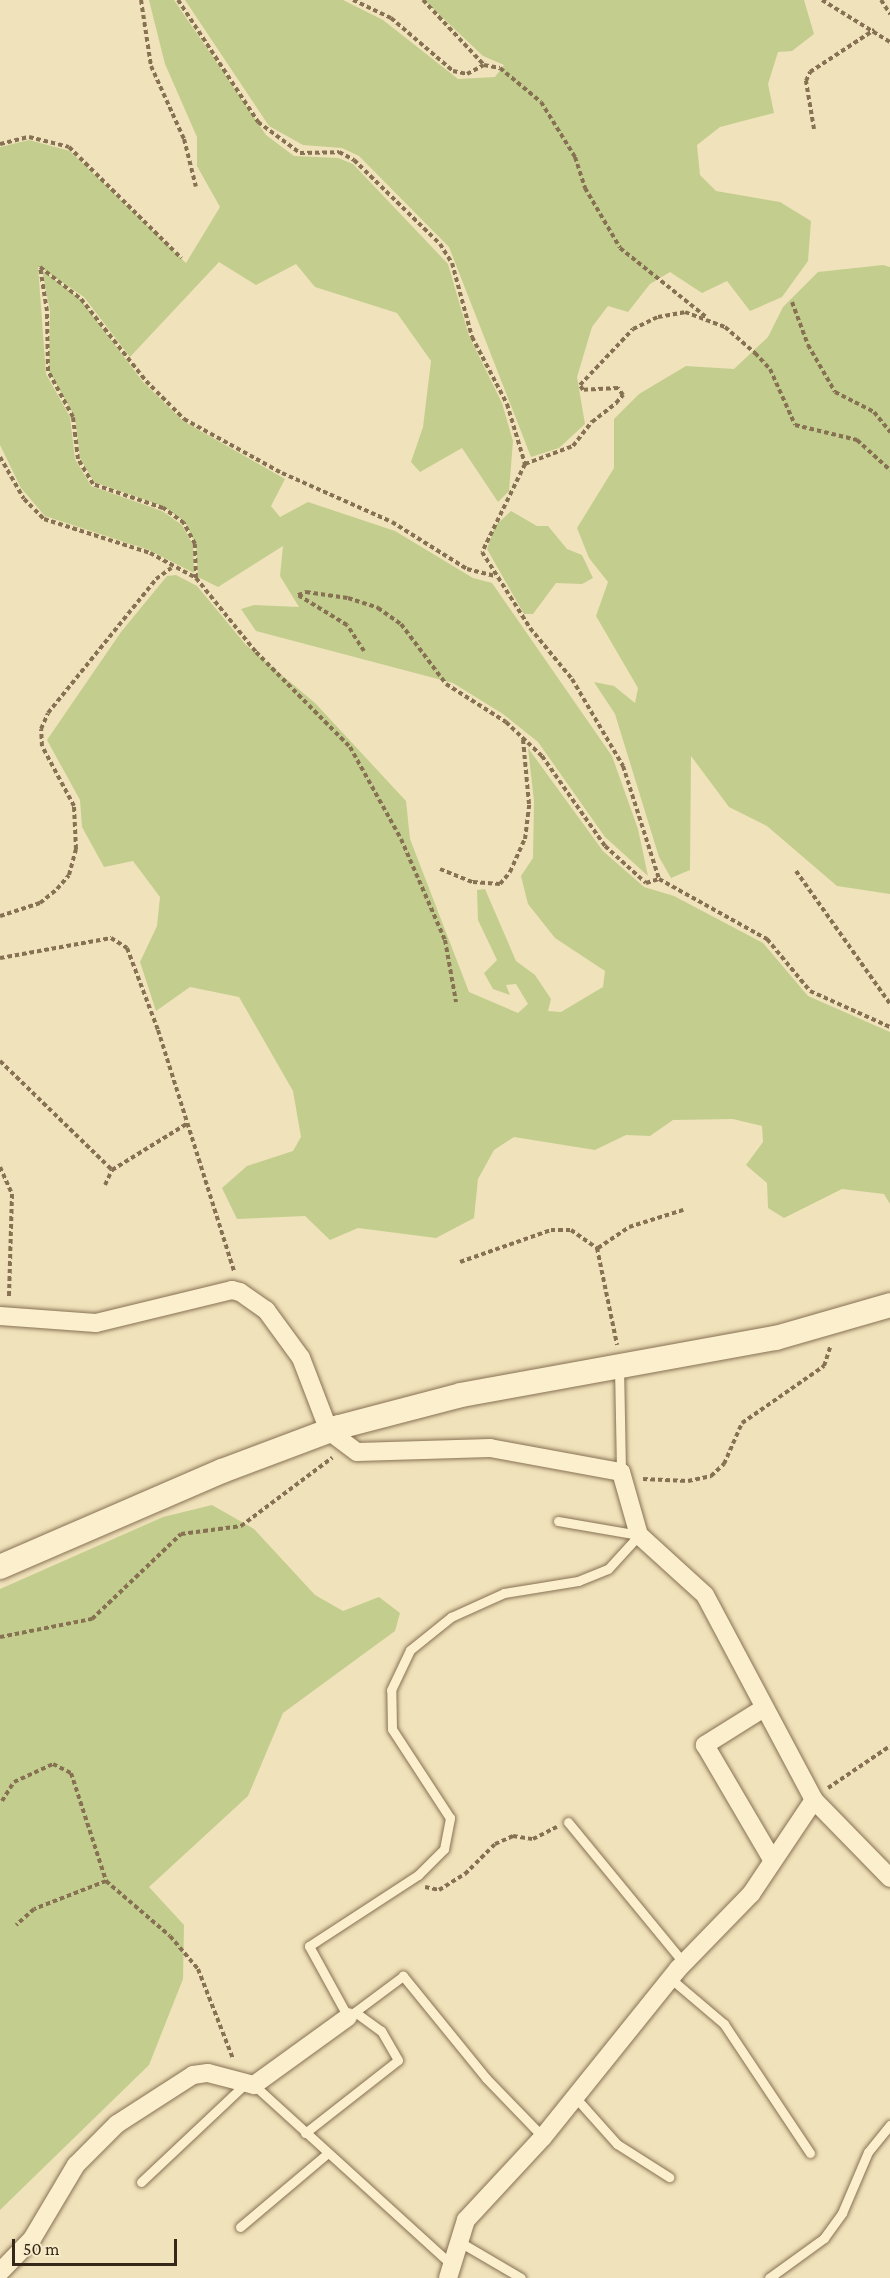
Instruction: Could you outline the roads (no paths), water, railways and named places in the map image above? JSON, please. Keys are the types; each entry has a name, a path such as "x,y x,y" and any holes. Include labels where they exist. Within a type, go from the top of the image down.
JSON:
{"street":[{"path":"4,1316 96,1323 235,1291 266,1310 301,1358 338,1438 357,1452 490,1448 622,1475 639,1535 705,1595 814,1800 890,1878"},
{"path":"0,1567 222,1471 338,1438 461,1395 777,1338 890,1305"},
{"path":"764,1708 705,1745 773,1861"},
{"path":"449,2271 457,2240 466,2220 543,2137 670,1978 751,1894 814,1800"},
{"path":"0,2272 32,2239 76,2165 117,2124 193,2075 208,2073 247,2083 352,2015"}],"lane":[{"path":"618,1365 622,1475"},
{"path":"558,1521 639,1535"},
{"path":"305,2133 398,2060 381,2031 352,2015 309,1946 414,1877 444,1849 450,1818 392,1730 391,1690 410,1650 451,1617 504,1593 578,1581 608,1569 639,1535"},
{"path":"568,1822 684,1963"},
{"path":"352,2015 403,1976 486,2078 543,2137"},
{"path":"670,1978 724,2024 810,2153"},
{"path":"141,2182 247,2083 328,2153 449,2271"},
{"path":"575,2097 617,2144 669,2177"},
{"path":"769,2278 824,2238 842,2212 868,2152 890,2125"},
{"path":"240,2227 328,2153"},
{"path":"457,2240 521,2278"}]}
